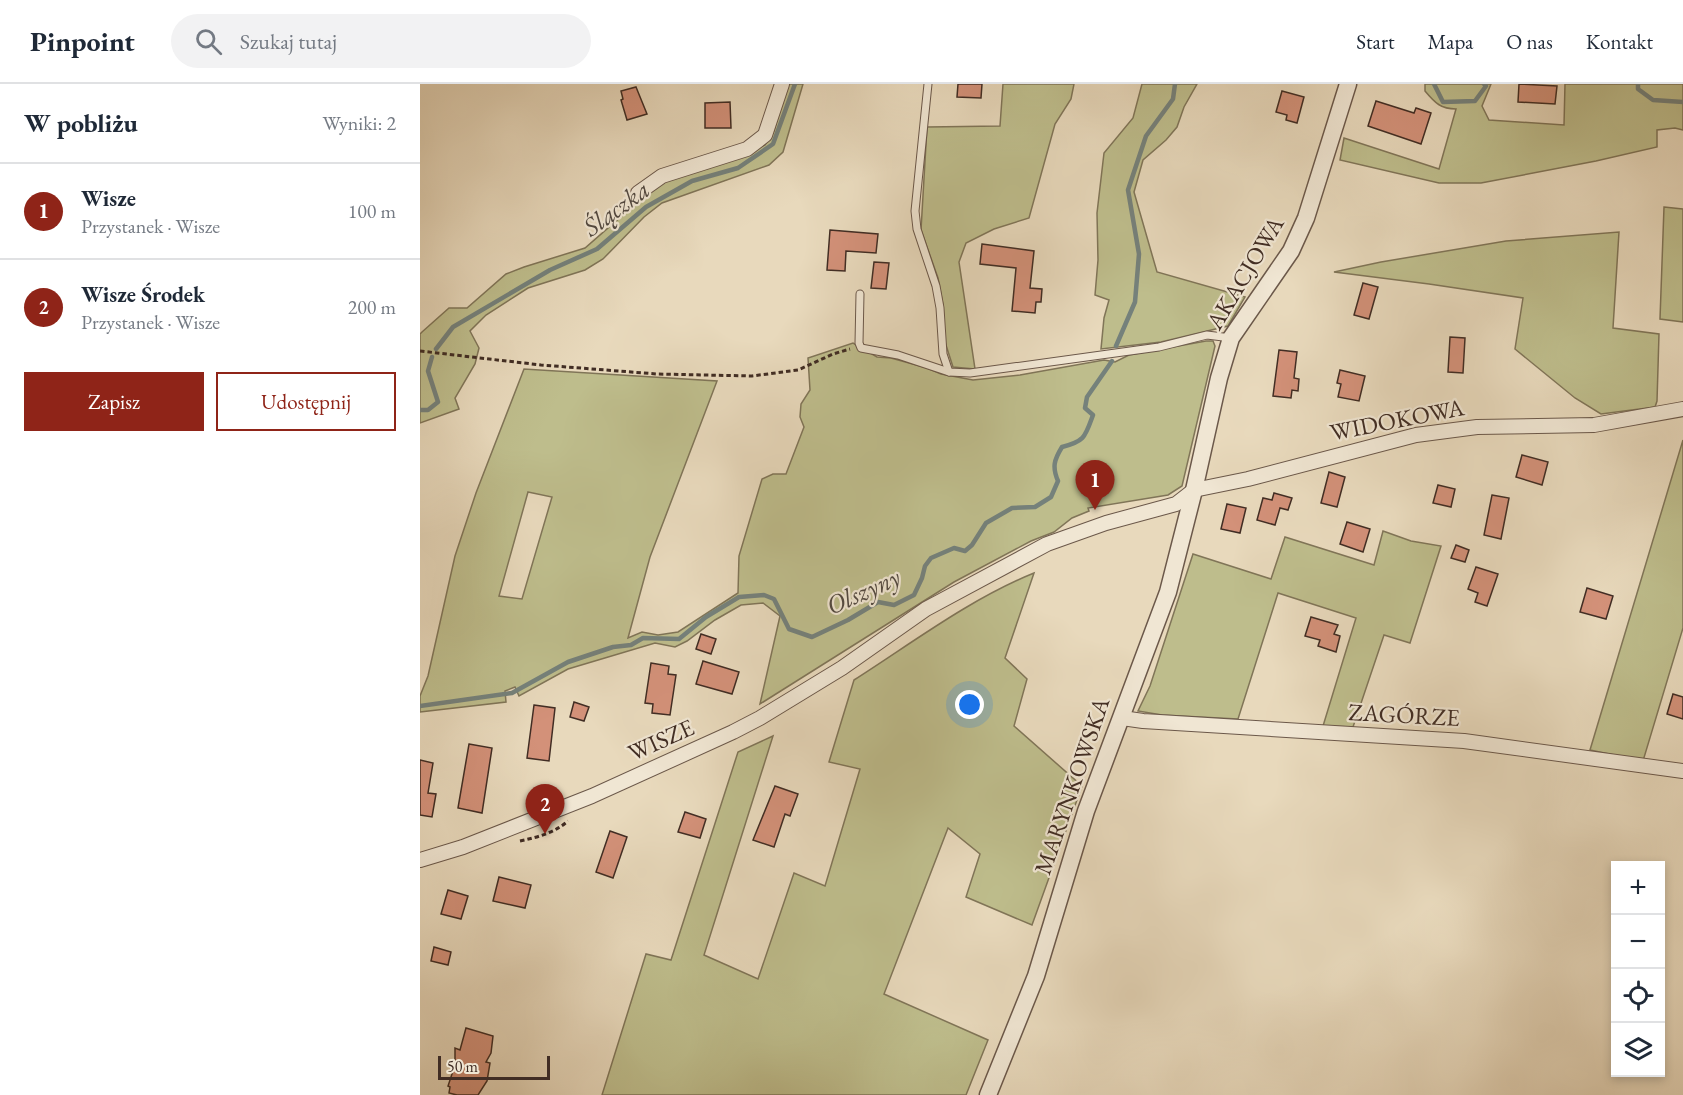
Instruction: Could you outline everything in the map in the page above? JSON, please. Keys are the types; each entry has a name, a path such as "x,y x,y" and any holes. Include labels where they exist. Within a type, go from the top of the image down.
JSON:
{"street":[{"path":"638,193 662,176 747,149 765,135 782,84"},
{"name":"AKACJOWA","path":"1194,490 1219,378 1231,338 1291,251 1306,219 1348,84"},
{"name":"WIDOKOWA","path":"1194,490 1248,479 1416,435 1477,427 1594,425 1683,408"},
{"name":"MARYNKOWSKA","path":"988,1095 1036,976 1086,811 1168,592 1194,490"},
{"name":"WISZE","path":"420,860 477,841 581,800 733,732 842,668 926,609 1047,544 1106,523 1176,504 1194,490"},
{"name":"ZAGÓRZE","path":"1122,718 1464,741 1683,771"}],"lane":[{"path":"928,84 915,211 917,229 936,286 943,354 949,372"},
{"path":"860,294 859,343 861,348 898,355 949,372 970,373 1009,369 1159,347 1207,335 1231,338"}],"path":[{"path":"420,351 540,365 645,373 752,376 798,370 845,349 861,348"}],"shaded area":[{"path":"787,84 803,84 783,152 769,165 662,203 644,217 603,259 585,270 528,288 486,315 470,331 479,348 475,364 455,398 459,409 420,423 420,334 422,332 449,308 467,308 506,274 585,248 662,181 741,156 765,145 774,131"},
{"path":"1003,84 1074,84 1071,99 1055,124 1029,218 994,229 966,243 959,262 975,369 953,367 945,342 943,305 938,278 921,230 927,127 1000,126"},
{"path":"1142,84 1197,84 1184,107 1177,127 1143,160 1134,192 1157,272 1245,297 1228,326 1161,342 1101,349 1104,318 1109,300 1095,295 1098,260 1097,213 1104,153 1133,118"},
{"path":"1425,84 1491,84 1482,106 1489,120 1564,125 1565,84 1683,84 1683,130 1675,128 1657,130 1657,147 1481,183 1439,183 1340,160 1344,138 1439,169 1456,109 1446,108 1435,102 1425,91"},
{"path":"1664,207 1683,209 1683,322 1660,319"},
{"path":"1619,232 1613,328 1659,334 1655,407 1601,414 1575,398 1515,349 1523,298 1334,272 1506,241"},
{"path":"1213,341 1215,346 1182,486 1168,495 1088,508 1089,511 1072,518 1054,532 1031,541 954,582 760,704 780,616 763,603 741,605 675,647 655,643 568,669 519,696 515,687 505,691 506,702 420,712 420,696 428,676 455,556 476,493 524,369 717,381 650,557 628,638 642,632 658,635 678,632 738,593 739,556 762,479 773,474 786,474 804,427 800,417 801,404 810,390 808,358 853,343 877,357 891,358 941,374 973,380 1020,375 1104,360 1115,362 1129,355","holes":["528,492 552,497 522,599 499,596"]},
{"path":"1683,440 1683,628 1643,761 1590,750"},
{"path":"1383,531 1411,541 1441,546 1410,643 1384,635 1353,727 1323,726 1356,618 1278,593 1238,719 1162,715 1138,711 1150,686 1193,554 1271,579 1285,537 1374,565"},
{"path":"1034,573 1005,658 1027,679 1014,726 1082,786 1032,925 966,897 980,854 948,828 884,994 988,1040 966,1095 602,1095 646,954 671,960 738,752 773,736 704,955 758,979 794,873 825,886 860,769 829,762 854,680 987,595"}],"building":[{"path":"958,84 982,84 981,98 957,97"},
{"path":"1519,84 1557,86 1555,104 1518,102"},
{"path":"636,87 647,114 627,120 621,100 623,99 621,91"},
{"path":"1282,91 1304,97 1297,123 1286,120 1287,115 1276,112"},
{"path":"1376,101 1414,113 1416,108 1431,113 1421,144 1368,126"},
{"path":"730,102 731,128 705,128 705,103"},
{"path":"830,230 878,234 876,253 846,251 845,271 827,270"},
{"path":"982,244 1034,251 1030,288 1042,289 1041,302 1036,302 1035,313 1012,311 1016,268 980,264"},
{"path":"874,262 889,263 886,289 871,288"},
{"path":"1363,283 1378,287 1369,319 1354,315"},
{"path":"1450,337 1465,338 1463,373 1448,372"},
{"path":"1279,350 1297,352 1294,378 1299,379 1298,391 1292,390 1291,398 1273,396"},
{"path":"1340,370 1365,376 1359,401 1338,397 1341,384 1337,383"},
{"path":"1522,455 1548,462 1542,485 1516,477"},
{"path":"1329,472 1345,477 1337,507 1321,503"},
{"path":"1438,485 1455,489 1451,507 1433,503"},
{"path":"1274,493 1292,498 1288,510 1280,508 1275,525 1257,520 1263,498 1272,500"},
{"path":"1492,495 1509,498 1501,539 1484,535"},
{"path":"1227,504 1246,508 1240,533 1221,529"},
{"path":"1347,522 1370,529 1363,552 1340,544"},
{"path":"1456,545 1469,550 1465,562 1451,558"},
{"path":"1476,567 1498,574 1487,606 1475,602 1478,593 1468,589"},
{"path":"1587,588 1613,596 1606,619 1580,612"},
{"path":"1311,617 1338,625 1334,634 1340,636 1336,652 1318,646 1320,640 1305,636"},
{"path":"701,634 716,639 711,654 696,649"},
{"path":"703,661 739,672 732,694 696,684"},
{"path":"651,663 669,666 668,674 676,675 670,715 652,713 653,704 645,703"},
{"path":"1673,694 1683,697 1683,719 1667,714"},
{"path":"574,702 589,707 584,721 570,717"},
{"path":"534,705 555,708 549,761 527,758"},
{"path":"469,744 492,748 482,813 458,808"},
{"path":"420,760 433,763 428,793 436,794 432,817 420,815"},
{"path":"775,786 798,794 790,816 785,814 774,847 753,840"},
{"path":"685,812 706,819 700,838 678,832"},
{"path":"610,831 627,837 613,878 596,872"},
{"path":"499,877 531,885 525,908 493,901"},
{"path":"448,890 468,896 461,919 441,914"},
{"path":"434,947 451,952 448,965 431,961"},
{"path":"466,1028 493,1036 491,1053 486,1062 490,1063 487,1081 478,1095 449,1093 450,1087 448,1086 455,1065 455,1048 460,1050"}],"waterway":[{"name":"Ślączka","path":"436,349 453,327 550,270 597,249 646,207 692,181 738,168 773,144 795,84"},
{"name":"Olszyny","path":"1116,346 1135,302 1139,254 1128,190 1146,136 1173,99 1175,84"},
{"name":"Olszyny","path":"1434,84 1443,102 1475,101 1486,86 1484,84"},
{"name":"Olszyny","path":"1638,84 1638,89 1653,100 1683,102"},
{"name":"Ślączka","path":"420,410 428,410 438,402 428,371 432,357"},
{"name":"Olszyny","path":"420,706 512,693 568,662 613,647 631,645 643,638 679,639 706,617 739,597 764,595 774,599 789,629 812,637 848,620 878,602 894,605 914,595 925,566 931,558 954,548 965,551 972,545 986,523 1012,508 1035,507 1051,497 1058,481 1055,472 1057,456 1062,447 1075,443 1086,433 1093,415 1085,408 1087,397 1112,361"}],"place":[{"name":"Wisze","path":"1095,510"},
{"name":"Wisze Środek","path":"545,834"}]}
